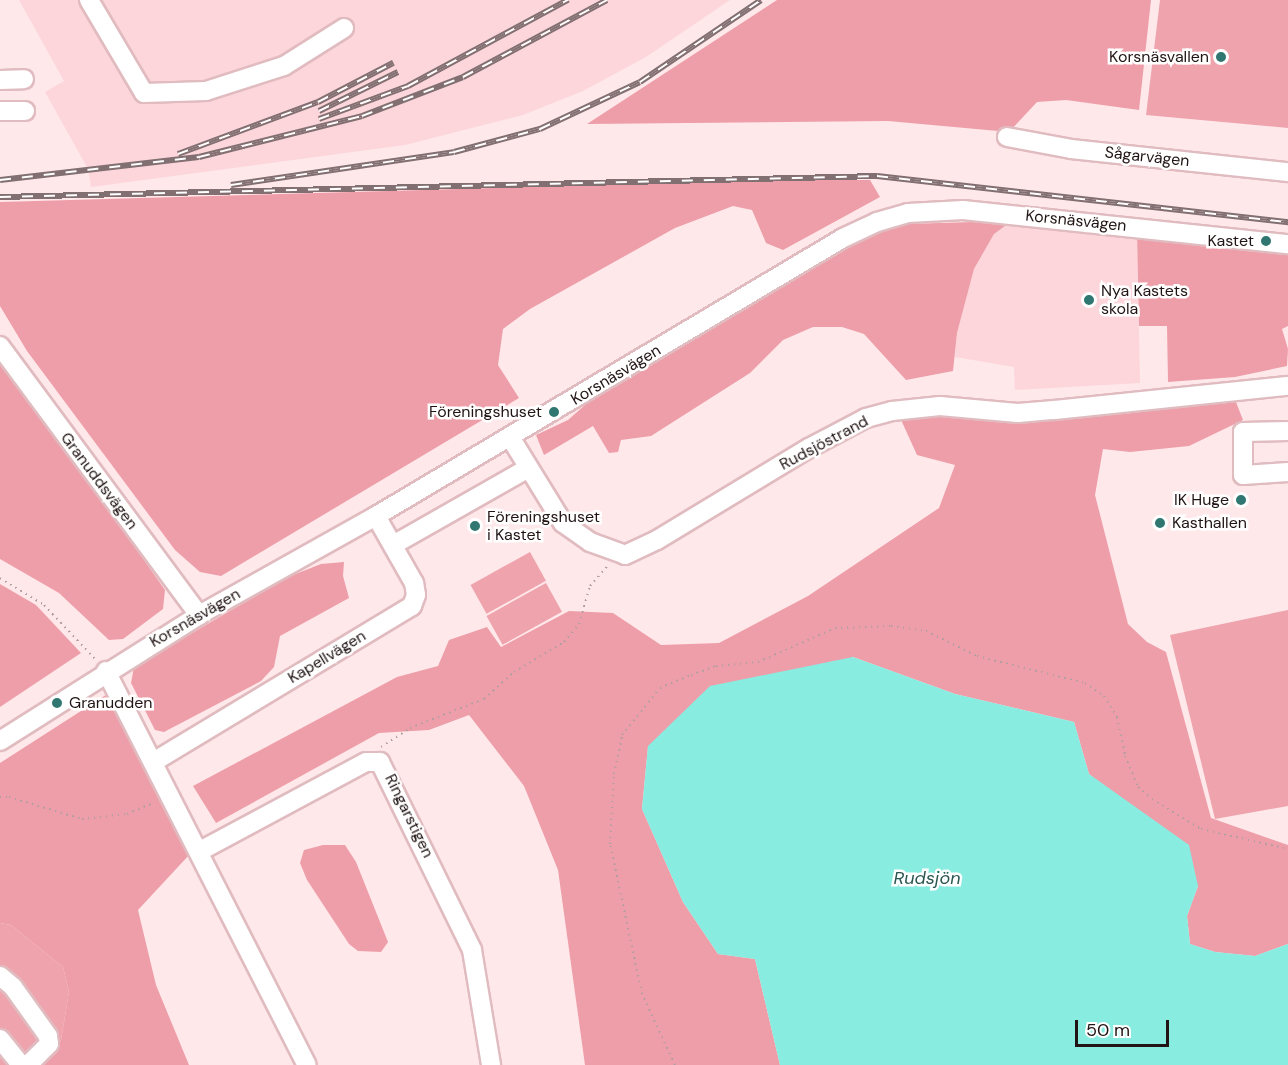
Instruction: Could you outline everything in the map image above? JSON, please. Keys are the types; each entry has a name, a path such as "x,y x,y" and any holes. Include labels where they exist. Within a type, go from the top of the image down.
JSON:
{"street":[{"path":"88,0 144,93 206,91 273,70 344,28"},
{"path":"0,80 24,79"},
{"path":"0,111 25,111"},
{"name":"Sågarvägen","path":"1007,137 1071,149 1288,172"},
{"name":"Korsnäsvägen","path":"0,741 106,671 199,615 376,516 843,238 908,213 963,210 1288,244"},
{"name":"Granuddsvägen","path":"1,352 199,615"},
{"name":"Rudsjöstrand","path":"618,554 641,550 802,452 866,418 892,411 940,406 1045,411 1288,386"},
{"path":"1288,432 1243,432 1243,475 1288,472"},
{"path":"510,437 527,469 563,523 590,542 618,554"},
{"path":"393,545 527,469"},
{"name":"Kapellvägen","path":"154,761 412,606 416,595 414,583 376,516"},
{"path":"106,671 172,795 307,1065"},
{"name":"Ringarstigen","path":"200,851 374,760 389,773 472,950 491,1065"},
{"path":"0,976 13,987 48,1036 49,1044 28,1065"},
{"path":"0,1039 21,1065"}],"path":[{"path":"374,760 391,737 484,699 514,672 564,642 579,624 595,577 618,554"},
{"path":"0,578 44,605 106,671"},
{"path":"675,1065 642,994 610,844 614,774 622,735 660,688 716,666 758,662 836,628 891,626 926,631 977,656 1085,683 1104,696 1117,717 1125,756 1138,787 1152,800 1201,829 1288,849"},
{"path":"0,798 9,796 81,819 127,814 172,795"}],"shaded area":[{"path":"19,0 730,0 646,57 583,91 523,115 405,145 91,187 88,169 45,92 64,81"},
{"path":"777,0 1151,0 1139,110 1066,100 1037,102 1009,132 888,121 587,124"},
{"name":"Korsnäsvallen","path":"1160,0 1288,0 1288,128 1146,115"},
{"path":"772,180 870,180 880,197 783,250 766,243 752,210 733,206 675,228 530,309 503,329 498,365 519,398 221,576 200,572 175,550 27,351 0,306 0,202"},
{"path":"1009,223 1137,233 1140,383 1015,390 1014,367 955,357 957,333 974,269 994,234"},
{"path":"1009,223 994,234 974,269 957,333 953,371 906,380 864,334 842,327 813,327 783,340 750,373 651,436 621,440 618,452 609,453 593,426 544,455 536,435 568,420 593,398 861,239 905,224"},
{"path":"1137,233 1242,250 1288,253 1288,326 1282,329 1288,349 1287,366 1235,377 1168,382 1167,326 1139,326"},
{"path":"4,360 165,590 163,609 123,639 109,640 59,593 0,559 0,362"},
{"path":"1234,397 1243,420 1189,446 1130,452 1103,449 1095,495 1128,624 1147,642 1166,652 1211,818 1288,845 1288,944 1255,956 1215,952 1190,944 1187,916 1198,886 1114,795 1089,774 1074,722 955,694 853,657 648,747 642,809 683,902 718,954 755,959 780,1065 585,1065 558,870 524,786 469,715 429,730 379,733 216,823 193,786 397,677 438,666 449,640 487,627 501,647 569,611 613,613 661,645 719,643 808,596 939,508 955,465 917,455 897,411"},
{"path":"530,552 546,581 487,614 471,585"},
{"path":"344,562 343,576 349,598 280,636 274,667 261,681 164,732 155,730 131,683 134,667 288,577 321,564"},
{"path":"546,583 562,612 503,645 487,616"},
{"path":"0,584 36,605 81,653 0,707"},
{"path":"1288,610 1288,806 1215,819 1170,635"},
{"path":"109,693 190,854 138,910 156,985 189,1065 38,1065 61,1040 69,992 63,967 11,925 0,923 0,763"},
{"path":"323,845 345,845 356,862 388,942 381,952 358,951 349,944 307,880 300,863 304,850"},
{"path":"0,923 11,925 63,967 69,992 61,1040 38,1065 0,1065"}],"water":[{"name":"Rudsjön","path":"853,657 955,694 1074,722 1089,774 1189,845 1198,886 1187,916 1190,944 1215,952 1255,956 1288,944 1288,1065 780,1065 755,959 718,954 683,902 642,809 648,746 710,686"}],"railway":[{"path":"319,119 408,86 568,0"},
{"path":"0,180 199,157 362,116 463,77 607,0"},
{"path":"231,185 454,152 540,129 640,82 761,0"},
{"path":"178,154 318,102 393,63"},
{"path":"319,111 398,72"},
{"path":"0,197 877,176 1288,222"}],"place":[{"name":"Korsnäsvallen","path":"1221,57"},
{"name":"Kastet","path":"1266,241"},
{"name":"Nya Kastets skola","path":"1089,300"},
{"name":"Föreningshuset","path":"554,412"},
{"name":"IK Huge","path":"1241,500"},
{"name":"Kasthallen","path":"1160,523"},
{"name":"Föreningshuset i Kastet","path":"475,526"},
{"name":"Granudden","path":"57,703"}]}
